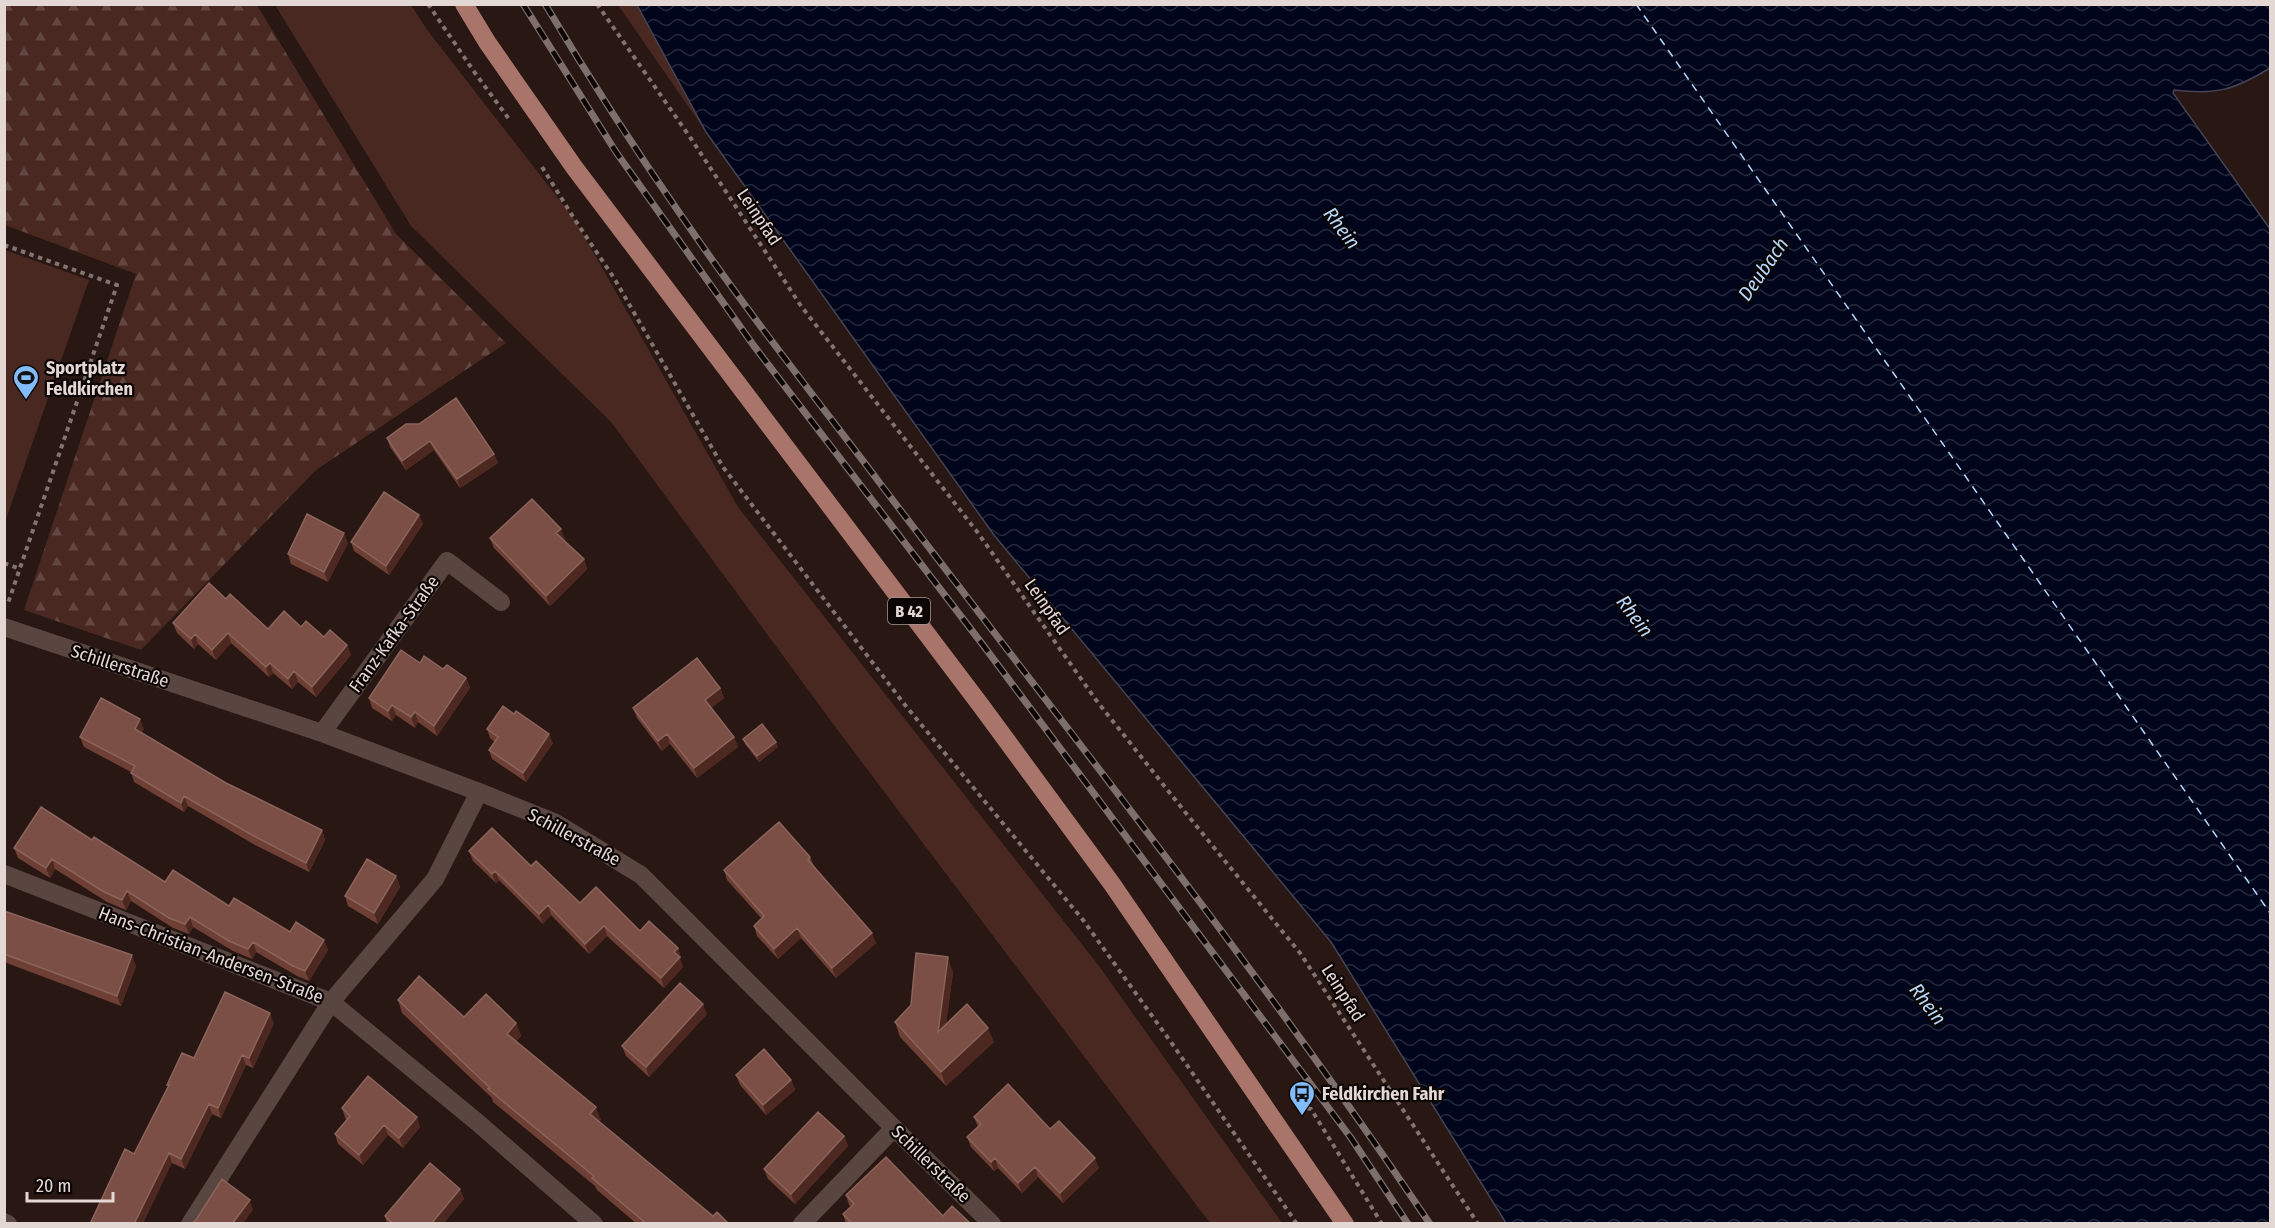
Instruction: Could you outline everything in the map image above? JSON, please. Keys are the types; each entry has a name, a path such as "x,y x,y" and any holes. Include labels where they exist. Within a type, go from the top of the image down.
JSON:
{"main road":[{"name":"B 42","path":"464,4 487,42 574,167 982,707 1112,884 1345,1224"}],"street":[{"name":"Franz-Kafka-Straße","path":"322,733 447,561 501,602"},
{"name":"Schillerstraße","path":"4,627 322,733 554,822 640,875 992,1224"},
{"path":"190,1224 331,1002 435,879 479,792"},
{"name":"Hans-Christian-Andersen-Straße","path":"4,874 331,1002 477,1122 594,1224"},
{"path":"802,1224 894,1128"}],"path":[{"path":"428,4 510,120"},
{"name":"Leinpfad","path":"597,4 692,141 801,306 978,533 1096,700 1300,952 1478,1224"},
{"path":"537,157 614,278 723,467 905,705 1083,920 1180,1054 1297,1224"},
{"path":"4,245 117,285 4,613"},
{"path":"4,563 20,569"},
{"path":"1299,1111 1311,1108 1382,1224"}],"green space":[{"path":"4,5 257,5 396,234 506,343 316,470 141,650 24,610 136,274 5,225"},
{"path":"275,5 411,5 428,31 575,220 738,507 1099,966 1282,1223 1210,1223 839,732 611,422 411,226"},
{"path":"618,5 637,5 706,132"},
{"name":"Sportplatz Feldkirchen","path":"4,250 89,280 5,522"}],"water":[{"path":"637,5 2270,5 2270,68 2225,89 2202,92 2174,90 2173,93 2270,229 2270,1223 1506,1223 1331,942 994,535 706,132"}],"building":[{"path":"456,398 494,454 457,479 430,441 402,461 387,438 406,424 419,424"},
{"path":"384,492 419,515 386,566 351,542"},
{"path":"532,499 561,529 556,533 584,559 546,596 490,538"},
{"path":"307,514 344,533 324,572 288,554"},
{"path":"209,583 226,599 230,594 268,629 284,611 301,627 306,621 324,637 330,630 347,645 312,687 294,671 288,679 270,663 266,667 228,633 212,650 195,634 191,639 173,623"},
{"path":"401,650 420,663 424,656 443,669 447,665 466,678 434,726 415,712 411,717 392,705 388,711 369,698"},
{"path":"697,658 720,688 705,700 734,737 694,768 667,734 658,741 633,708"},
{"path":"101,698 140,719 135,729 226,783 322,830 306,863 184,796 181,803 131,773 135,766 80,737"},
{"path":"503,706 514,714 516,711 549,734 523,773 489,750 498,737 487,729"},
{"path":"762,724 776,742 757,756 743,739"},
{"path":"41,807 92,840 94,837 165,882 173,870 229,906 234,898 290,932 296,922 324,940 305,971 253,942 248,949 229,941 190,917 185,924 169,918 127,891 122,900 104,892 52,859 46,868 14,848"},
{"path":"779,822 810,857 808,860 872,933 832,968 797,928 774,949 754,926 764,916 724,870"},
{"path":"492,828 531,866 536,861 580,903 596,887 640,931 649,921 678,948 674,952 680,957 661,978 604,926 585,944 548,905 539,914 495,871 492,874 469,851"},
{"path":"367,859 396,876 374,913 345,896"},
{"path":"4,911 132,955 117,996 4,954"},
{"path":"916,953 948,957 938,1032 967,1004 988,1028 941,1072 895,1022 911,1005"},
{"path":"419,976 464,1017 486,994 516,1023 507,1034 596,1107 590,1114 713,1216 717,1212 729,1224 647,1224 592,1178 594,1176 488,1089 490,1088 398,1000"},
{"path":"680,983 703,1004 646,1067 622,1046"},
{"path":"225,992 270,1013 249,1058 242,1055 218,1108 209,1104 181,1159 169,1153 134,1224 90,1224 125,1149 134,1154 169,1085 167,1085 182,1053 194,1058"},
{"path":"764,1049 791,1080 763,1105 736,1075"},
{"path":"368,1076 417,1117 399,1138 384,1125 359,1155 335,1134 350,1116 342,1108"},
{"path":"1008,1084 1050,1129 1059,1121 1095,1158 1060,1193 1035,1167 1018,1183 995,1158 991,1162 967,1137 981,1124 974,1117"},
{"path":"818,1112 844,1136 791,1194 764,1169"},
{"path":"886,1157 943,1216 952,1206 971,1224 852,1224 843,1214 854,1204 846,1195"},
{"path":"430,1163 460,1189 431,1224 393,1224 385,1216"},
{"path":"222,1179 250,1200 232,1224 191,1224 196,1220"}],"ferry route":[{"path":"1636,4 2270,913"}],"railway":[{"path":"523,4 616,152 754,346 983,645 1351,1138 1408,1224"},
{"path":"545,4 631,141 732,287 1229,941 1365,1129 1430,1224"}],"place":[{"name":"Sportplatz Feldkirchen","path":"26,401"},
{"name":"Feldkirchen Fahr","path":"1302,1117"}],"water label":[{"name":"Rhein","path":"1342,228"},
{"name":"Deubach","path":"1763,269"},
{"name":"Rhein","path":"1635,616"},
{"name":"Rhein","path":"1928,1004"}]}
